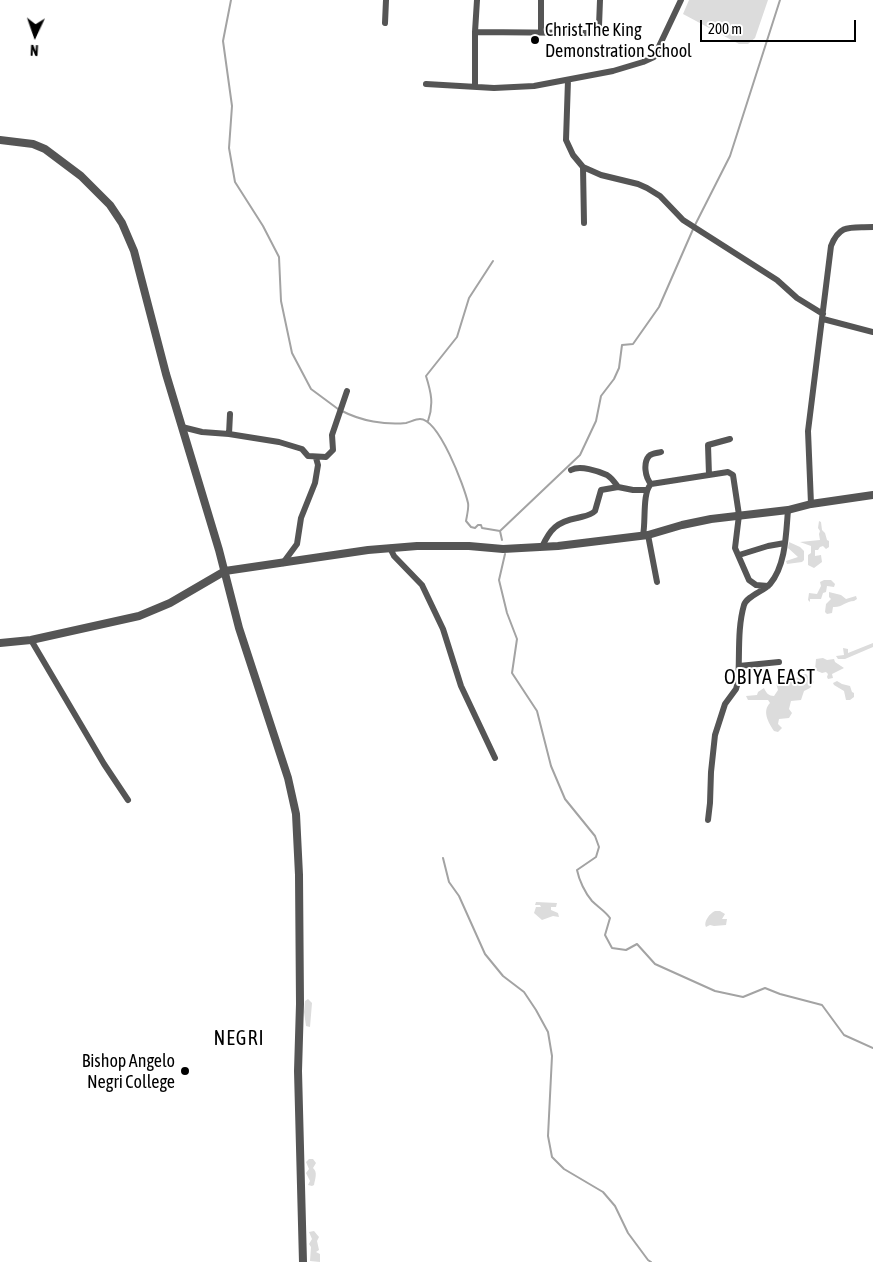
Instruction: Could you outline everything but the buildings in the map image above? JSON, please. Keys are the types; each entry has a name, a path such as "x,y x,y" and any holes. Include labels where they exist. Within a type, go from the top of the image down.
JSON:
{"street":[{"path":"384,23 386,0"},
{"path":"475,87 477,0"},
{"path":"541,0 541,32"},
{"path":"475,32 595,32 599,26 600,0"},
{"path":"426,84 522,87 613,71 651,59 660,48 681,0"},
{"path":"568,80 566,140 573,155 583,166 601,175 647,188 660,196 683,220 777,280 797,298 823,316 873,332"},
{"path":"0,140 33,144 45,149 80,176 110,205 122,223 134,251 166,374 226,571 239,628 288,778 296,814 299,875 300,1004 298,1071 303,1262"},
{"path":"583,166 584,223"},
{"path":"810,504 808,431 830,246 839,231 873,227"},
{"path":"317,461 326,457 333,450 332,435 347,391"},
{"path":"229,434 230,414"},
{"path":"182,427 202,432 229,434 298,447 317,461"},
{"path":"709,475 708,445 730,438"},
{"path":"651,484 645,474 648,458 652,454 661,452"},
{"path":"283,563 297,544 301,518 315,483 317,461"},
{"path":"571,470 580,468 600,473 608,476 618,487"},
{"path":"657,582 645,535 646,490 651,484 728,472 733,475 739,514 734,541 735,548 749,580 756,585 768,586"},
{"path":"542,547 550,532 560,522 588,516 595,511 601,490 618,487 646,490"},
{"path":"0,643 31,640 139,616 170,603 226,571 390,548 448,546 503,550 645,535 682,525 739,514 788,510 810,504 873,495"},
{"path":"708,820 715,735 725,704 736,689 738,682 741,627 745,603 762,591 774,579 785,543 788,510"},
{"path":"739,555 785,543"},
{"path":"390,548 394,556 422,585 443,629 461,686 495,758"},
{"path":"31,640 95,750 128,800"},
{"path":"739,666 779,662"}],"shaded area":[{"path":"689,0 768,0 755,38 748,44 739,44 683,14"},
{"path":"819,521 829,541 829,547 826,549 823,546 815,550 815,556 821,555 822,562 814,568 808,565 808,555 811,553 811,546 800,542 820,540"},
{"path":"789,542 804,551 804,560 802,562 787,564 786,561 798,557 788,548"},
{"path":"831,580 835,584 834,587 827,586 826,592 823,593 821,599 810,599 810,602 808,600 809,593 817,594 821,586 820,582"},
{"path":"829,592 841,595 846,599 856,596 857,599 833,607 832,613 827,614 825,612 826,604 831,599"},
{"path":"873,643 873,647 845,659 838,659 836,656 844,655 843,648 848,649 848,653"},
{"path":"823,658 827,660 834,659 835,662 844,668 832,674 833,678 828,679 826,672 822,673 815,670 816,659"},
{"path":"806,674 814,682 810,688 804,691 801,700 791,701 789,709 792,713 789,718 779,719 778,724 782,728 778,732 774,731 766,713 770,703 768,700 748,700 746,696 757,695 764,688 768,694 774,696 778,690 776,683 779,675 800,678 801,675"},
{"path":"837,681 850,686 854,697 846,700 844,691 833,683"},
{"path":"536,902 557,903 556,907 551,907 551,910 558,913 559,917 553,916 542,920 534,913 536,907 541,907 540,905 535,905"},
{"path":"715,911 725,914 722,919 727,919 726,925 710,925 706,927 705,923"},
{"path":"308,999 312,1003 310,1027 306,1026 304,1012 305,1001"},
{"path":"309,1159 313,1159 316,1163 313,1168 316,1176 312,1186 308,1185 310,1181 306,1173 309,1169 306,1162"},
{"path":"314,1231 319,1237 317,1241 319,1250 316,1252 320,1254 320,1262 310,1261 311,1247 309,1244 312,1239 309,1232"}],"waterway":[{"path":"231,0 223,41 232,106 229,148 235,182 263,226 279,257 281,301 292,353 311,389 338,409"},
{"path":"500,531 580,455 596,421 601,396 614,379 619,368 622,345 633,344 659,307 694,227 730,156 780,0"},
{"path":"428,421 431,398 426,376 457,337 469,298 493,261"},
{"path":"342,411 365,420 382,423 406,423 420,419 427,422 435,430 450,455 466,495 468,505 466,521 471,527 475,528 481,525 482,528 500,531 502,540"},
{"path":"505,554 499,580 507,613 517,639 512,673 537,711 551,766 565,799 595,836 599,847 596,857 577,870 589,898 610,918 605,935 612,948 626,950 637,944 655,964 715,991 743,997 765,988 822,1005 844,1035 873,1048"},
{"path":"443,858 449,882 459,896 485,954 503,976 524,992 548,1032 552,1056 548,1136 552,1157 564,1169 603,1192 615,1206 628,1233 651,1262"}],"place":[{"name":"Christ The King Demonstration School","path":"535,40"},
{"name":"Bishop Angelo Negri College","path":"185,1071"}],"district":[{"name":"OBIYA EAST","path":"770,678"},
{"name":"NEGRI","path":"239,1039"}]}
